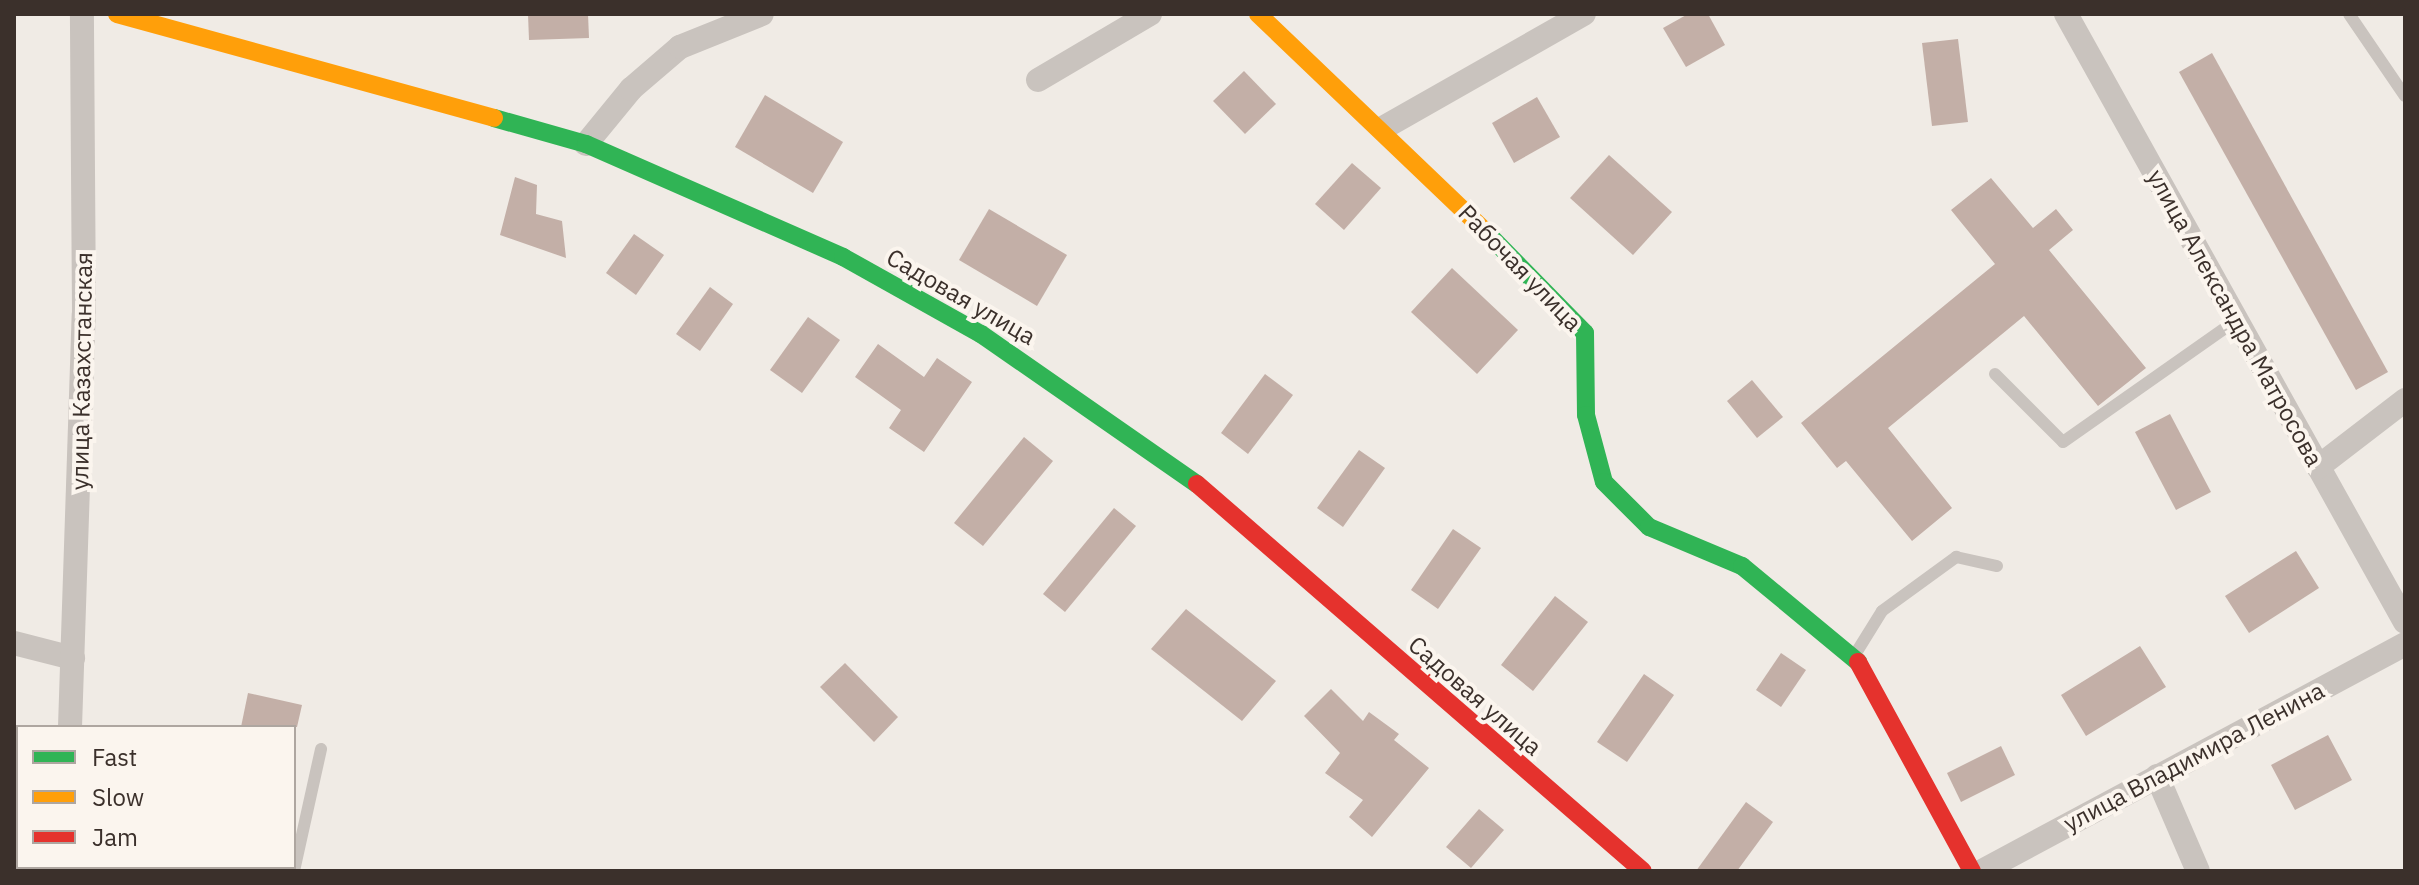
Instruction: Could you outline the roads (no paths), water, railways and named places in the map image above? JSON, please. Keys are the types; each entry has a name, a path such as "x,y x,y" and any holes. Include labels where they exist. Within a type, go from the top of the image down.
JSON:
{"street":[{"name":"улица Казахстанская","path":"70,725 84,314 82,14"},
{"name":"Садовая улица","path":"117,14 586,144 843,257 1072,392 1172,462 1643,871"},
{"path":"586,144 631,89 680,47 762,14"},
{"path":"1038,80 1150,14"},
{"name":"Рабочая улица","path":"1258,14 1383,128 1585,333 1586,415 1604,482 1649,527 1742,566 1855,656 1972,871"},
{"path":"1383,128 1584,14"},
{"name":"улица Александра Матросова","path":"2066,14 2405,622"},
{"path":"2318,467 2405,400"},
{"path":"14,643 73,658"},
{"name":"улица Владимира Ленина","path":"1982,871 2405,644"},
{"path":"2157,776 2198,871"}],"lane":[{"path":"2349,14 2405,96"},
{"path":"1995,374 2063,442 2235,321"},
{"path":"1855,656 1882,611 1920,580 1956,557 1997,566"},
{"path":"296,862 321,749"}]}
